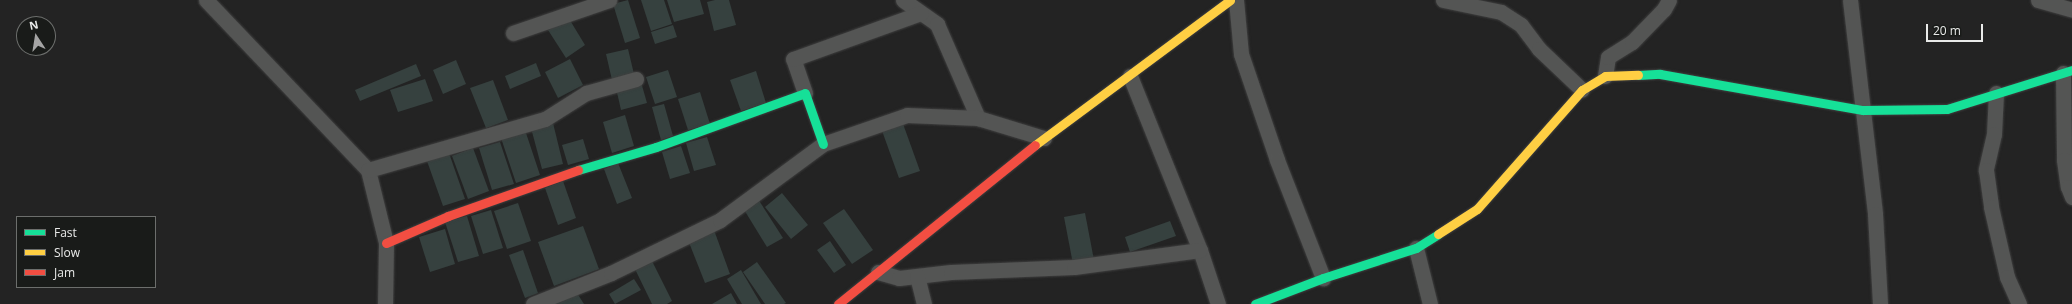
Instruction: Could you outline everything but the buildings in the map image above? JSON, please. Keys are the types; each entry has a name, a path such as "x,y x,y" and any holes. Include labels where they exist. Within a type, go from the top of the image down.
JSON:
{"street":[{"path":"206,0 368,170 386,243 385,304"},
{"path":"513,33 610,0"},
{"path":"903,0 937,24 978,118"},
{"path":"838,304 1044,138 1130,76 1230,0"},
{"path":"1236,0 1241,54 1277,160 1323,278"},
{"path":"1443,0 1501,12 1522,25 1539,49 1582,90"},
{"path":"1606,76 1608,57 1632,42 1664,9 1669,0"},
{"path":"1850,0 1875,214 1880,304"},
{"path":"2038,0 2072,10"},
{"path":"823,144 793,59 921,12"},
{"path":"1255,304 1323,278 1416,248 1477,209 1582,90 1606,76 1660,74 1863,110 1947,109 2067,71 2064,160 2068,187 2072,197"},
{"path":"1130,76 1200,250 1218,304"},
{"path":"368,170 545,119 586,92 636,79"},
{"path":"386,243 448,216 604,161 656,146 805,93"},
{"path":"1996,93 1994,134 1986,170 1991,207 2007,277 2019,304"},
{"path":"533,304 611,273 720,220 823,144 907,115 978,118 1044,138"},
{"path":"1416,248 1430,304"},
{"path":"878,272 899,278 951,272 1074,267 1200,250"},
{"path":"917,276 924,304"}],"traffic: fast":[{"path":"1638,75 1660,74 1863,110 1947,109 2072,70"},
{"path":"578,170 656,147 805,93 823,144"},
{"path":"1255,304 1323,278 1416,248 1438,234"}],"traffic: slow":[{"path":"1035,145 1230,0"},
{"path":"1438,234 1477,209 1582,90 1605,76 1638,75"}],"traffic: jam":[{"path":"838,304 1035,145"},
{"path":"386,243 448,216 578,170"}]}
